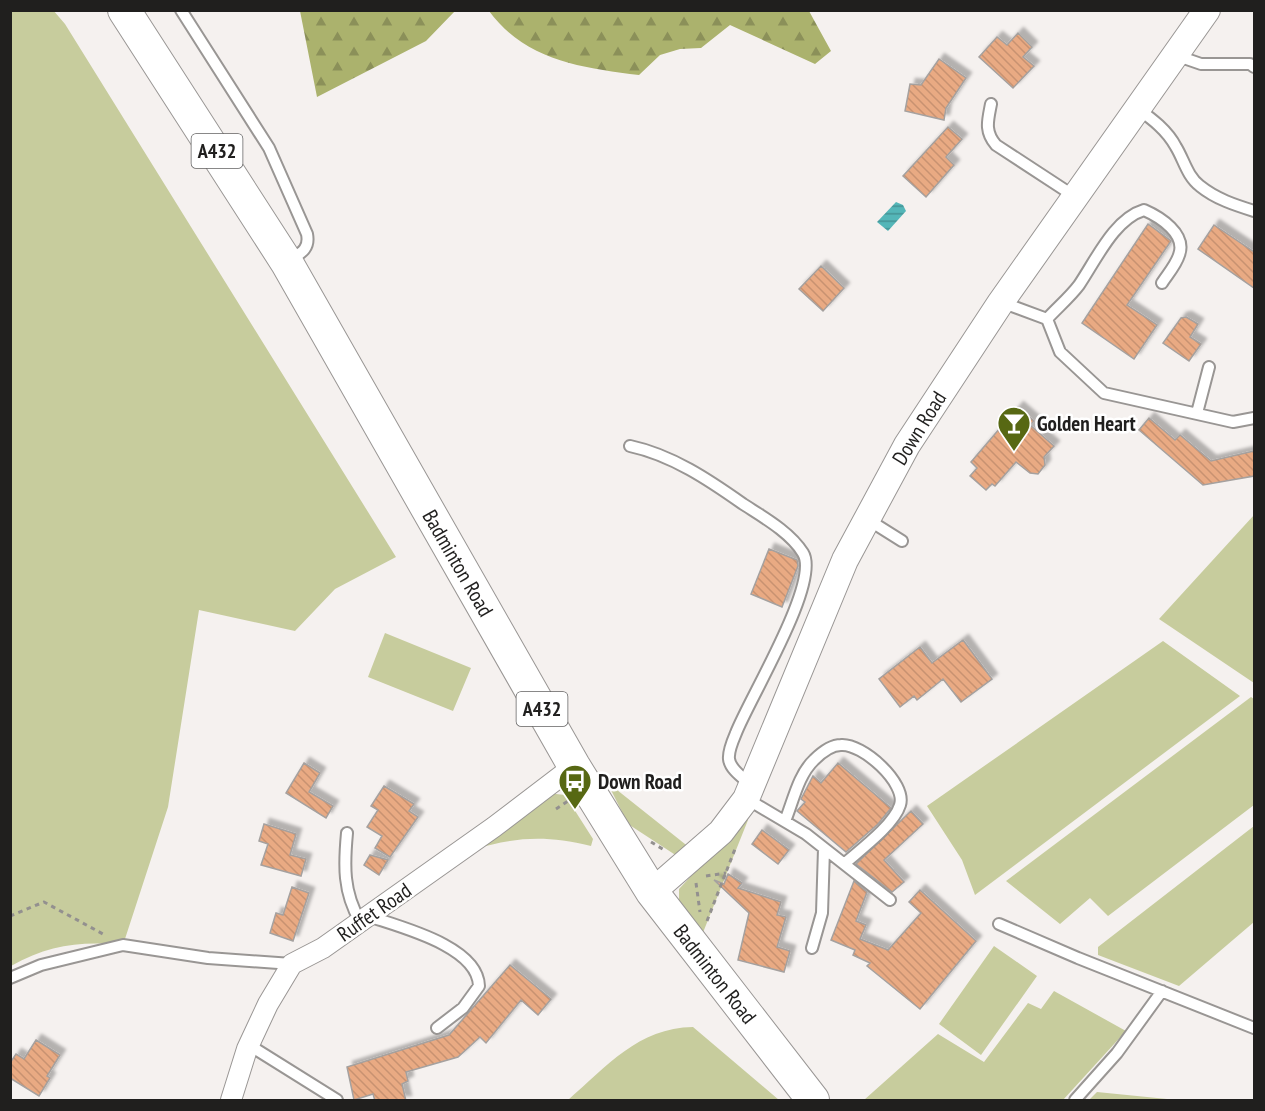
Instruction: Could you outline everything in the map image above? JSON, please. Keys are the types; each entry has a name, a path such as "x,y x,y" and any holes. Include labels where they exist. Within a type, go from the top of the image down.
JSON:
{"main road":[{"name":"Badminton Road","path":"124,10 287,263 574,766 652,892 813,1101"}],"street":[{"name":"Down Road","path":"652,892 721,832 749,793 845,560 906,446 1074,196 1208,10"},
{"name":"Ruffet Road","path":"292,964 323,948 494,827 574,766"},
{"path":"231,1101 249,1045 268,1004 292,964"}],"lane":[{"path":"181,10 269,148 307,234 309,243 305,250 287,263"},
{"path":"1174,55 1201,64 1250,64 1254,67"},
{"path":"991,104 987,127 989,138 996,145 1074,196"},
{"path":"1137,108 1160,125 1175,145 1188,172 1198,185 1214,196 1254,211"},
{"path":"1047,319 1077,287 1099,252 1122,225 1134,213 1144,210 1169,227 1178,237 1181,246 1179,255 1162,284"},
{"path":"1001,302 1047,319 1060,352 1104,393 1233,422 1254,418"},
{"path":"1197,413 1209,367"},
{"path":"630,446 674,460 729,494 778,528 803,553 807,566 806,581 731,745 729,759 749,793 890,900"},
{"path":"866,519 902,541"},
{"path":"784,821 804,773 812,761 826,750 840,744 853,746 868,755 895,782 900,790 901,804 894,816 844,864"},
{"path":"347,833 344,865 346,885 364,918 413,931 454,950 475,967 479,976 479,986 476,992 464,1008 437,1028"},
{"path":"812,948 822,913 824,849"},
{"path":"999,924 1254,1028"},
{"path":"10,978 50,962 123,945 208,958 292,964"},
{"path":"1076,1101 1146,1016 1162,991"},
{"path":"249,1045 337,1101"}],"path":[{"path":"556,809 572,798"},
{"path":"703,931 738,841"},
{"path":"695,877 726,873"},
{"path":"10,916 44,902 123,945"}],"green space":[{"path":"53,10 65,24 396,557 335,589 295,631 199,610 168,807 123,945 65,946 38,953 11,966 10,11"},
{"path":"300,10 455,11 426,41 317,97"},
{"path":"489,11 809,11 831,51 815,64 730,25 701,48 680,49 660,55 639,75 576,65 537,51 519,41 503,28"},
{"path":"1254,515 1254,683 1159,619"},
{"path":"385,633 471,668 453,711 368,677"},
{"path":"1163,641 1240,696 975,895 962,860 927,806"},
{"path":"1251,697 1254,699 1254,805 1108,916 1090,898 1060,924 1006,881"},
{"path":"607,782 690,848 677,856 628,824"},
{"path":"547,793 565,795 593,839 591,846 559,840 531,839 502,842 471,850"},
{"path":"748,815 700,940 679,909 679,889"},
{"path":"1254,826 1254,922 1179,986 1098,955 1098,947"},
{"path":"994,946 1037,976 981,1055 939,1024"},
{"path":"1054,991 1126,1031 1063,1100 864,1100 938,1034 984,1062 1028,1003 1041,1009"},
{"path":"693,1027 779,1100 568,1100 624,1051 656,1034"},
{"path":"1097,1092 1167,1099 1169,1100 1089,1100"}],"water":[{"path":"896,202 903,205 906,211 888,231 877,222"}],"building":[{"path":"1018,33 1032,47 1023,57 1034,66 1013,88 979,57 997,37 1007,45"},
{"path":"939,59 966,78 946,108 944,120 905,111 910,84 921,85"},
{"path":"948,127 962,139 946,157 954,165 926,197 903,176"},
{"path":"1148,224 1171,241 1127,305 1157,325 1134,359 1082,323"},
{"path":"1214,225 1254,252 1254,288 1198,249"},
{"path":"821,266 844,288 823,311 799,289"},
{"path":"1186,317 1198,324 1190,337 1201,344 1189,361 1163,343 1181,318"},
{"name":"Golden Heart","path":"1018,407 1034,421 1030,425 1054,446 1044,457 1045,465 1038,474 1030,473 1016,462 995,486 992,484 986,490 970,476 977,468 971,462"},
{"path":"1149,418 1175,440 1180,435 1211,461 1254,451 1254,476 1203,485 1139,430"},
{"path":"769,549 797,560 798,566 782,607 751,594"},
{"path":"963,640 992,679 961,702 943,679 917,700 914,696 900,707 879,679 920,647 932,663"},
{"path":"304,763 320,773 309,792 333,806 326,818 286,793"},
{"path":"838,763 891,808 878,824 846,852 797,811 805,802 801,799 813,776 821,783"},
{"path":"384,786 414,804 409,811 418,817 390,857 375,848 382,836 367,827 378,810 371,806"},
{"path":"911,811 923,824 884,860 904,882 892,892 856,864"},
{"path":"264,824 296,834 290,855 306,859 301,876 261,865 268,844 259,841"},
{"path":"762,830 789,850 778,864 752,844"},
{"path":"370,855 388,860 379,875 364,865"},
{"path":"728,874 742,883 738,888 781,902 777,915 786,917 777,947 790,951 784,972 738,960 749,913 714,880 724,884"},
{"path":"854,881 867,892 856,921 866,925 860,939 888,950 921,913 909,902 920,890 976,941 920,1009 867,966 870,963 853,955 855,950 831,940"},
{"path":"292,887 309,893 293,941 270,933 276,913 283,915"},
{"path":"510,965 551,999 538,1015 521,1000 486,1043 480,1037 458,1057 406,1072 408,1081 402,1084 406,1101 375,1101 373,1094 354,1100 347,1067 449,1035"},
{"path":"36,1040 60,1055 47,1076 50,1078 39,1096 10,1078 10,1063 16,1054 24,1059"}],"place":[{"name":"Golden Heart","path":"1014,452"},
{"name":"Down Road","path":"575,810"}]}
